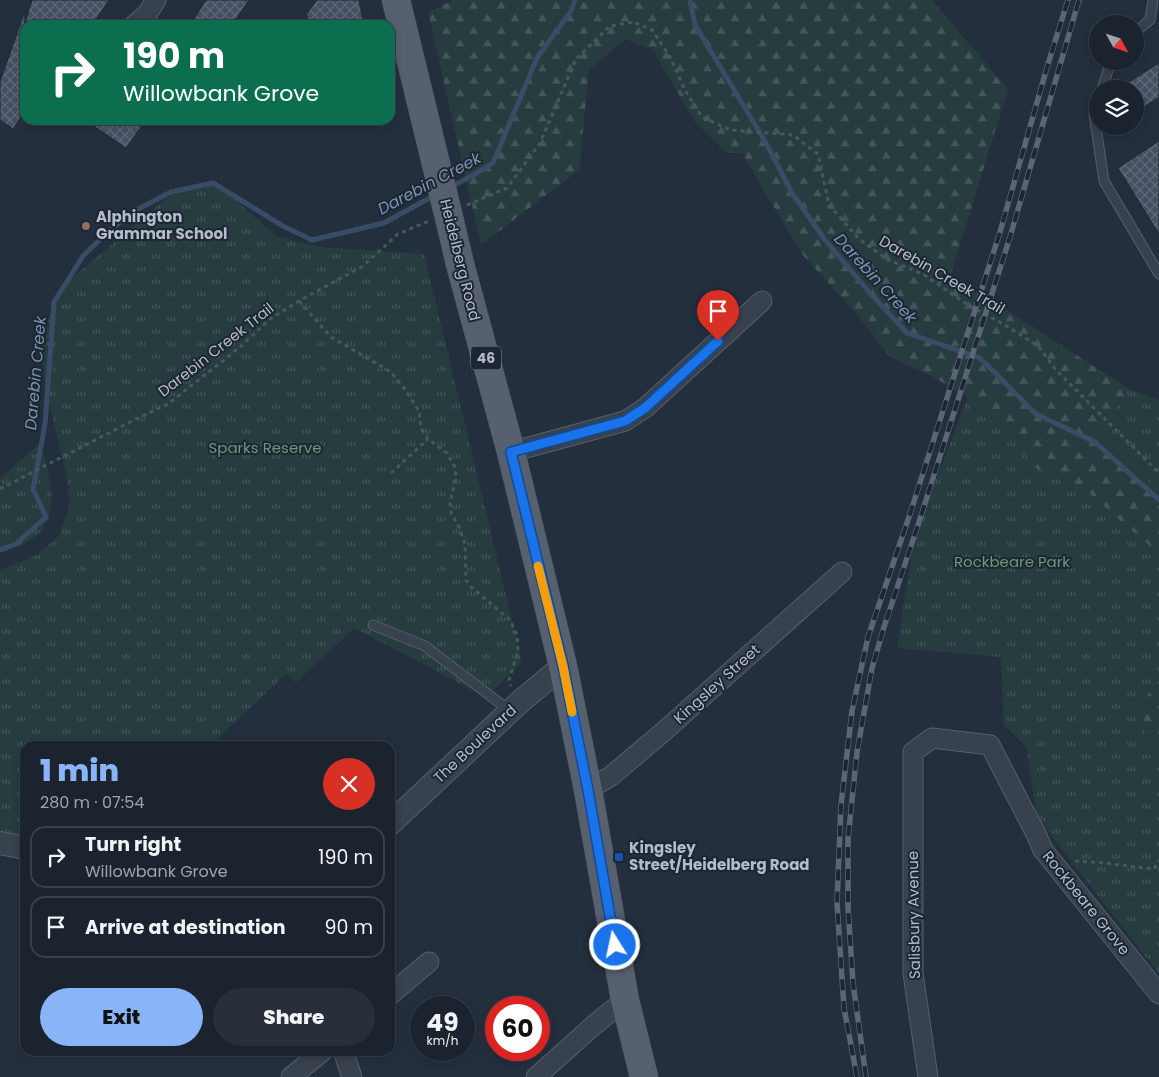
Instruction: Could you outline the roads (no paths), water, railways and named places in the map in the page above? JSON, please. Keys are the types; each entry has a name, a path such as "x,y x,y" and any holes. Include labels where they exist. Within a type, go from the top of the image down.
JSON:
{"main road":[{"name":"Heidelberg Road","path":"396,0 460,264 511,452 563,666 588,790 625,1000 644,1077"}],"street":[{"path":"140,20 147,14 156,0"},
{"path":"511,452 625,421 645,408 762,300"},
{"name":"Kingsley Street","path":"588,790 611,776 655,739 842,572"},
{"name":"The Boulevard","path":"395,819 516,706 563,666"},
{"name":"Rockbeare Grove","path":"913,752 932,738 990,745 1043,850 1159,994"},
{"name":"Salisbury Avenue","path":"913,752 913,973 928,1077"},
{"path":"0,843 20,847"},
{"path":"395,991 429,962"},
{"path":"536,1077 625,1000"},
{"path":"291,1077 317,1056"},
{"path":"345,1056 352,1077"}],"lane":[{"path":"1144,25 1150,20 1153,0"},
{"path":"1097,135 1104,181 1159,274"},
{"path":"373,625 425,646 516,706"}],"waterway":[{"name":"Darebin Creek","path":"451,187 493,163 537,58 571,11 575,0"},
{"name":"Darebin Creek","path":"690,0 695,25 766,143 792,193 825,240 907,333 980,358 1036,414 1095,442 1159,500"},
{"name":"Darebin Creek","path":"0,550 16,544 46,517 33,489 45,424 54,302 83,256 111,229 140,208 171,192 213,183 283,226 312,240 384,223 435,195"}],"railway":[{"path":"857,1077 844,1008 837,903 841,805 852,711 868,637 910,514 1000,232 1068,0"},
{"path":"866,1077 853,983 848,908 848,839 857,752 872,668 1010,237 1079,0"}],"place":[{"name":"Alphington Grammar School","path":"86,226"},
{"name":"Kingsley Street/Heidelberg Road","path":"619,857"}],"park label":[{"name":"Sparks Reserve","path":"265,448"},
{"name":"Rockbeare Park","path":"1012,562"}]}
